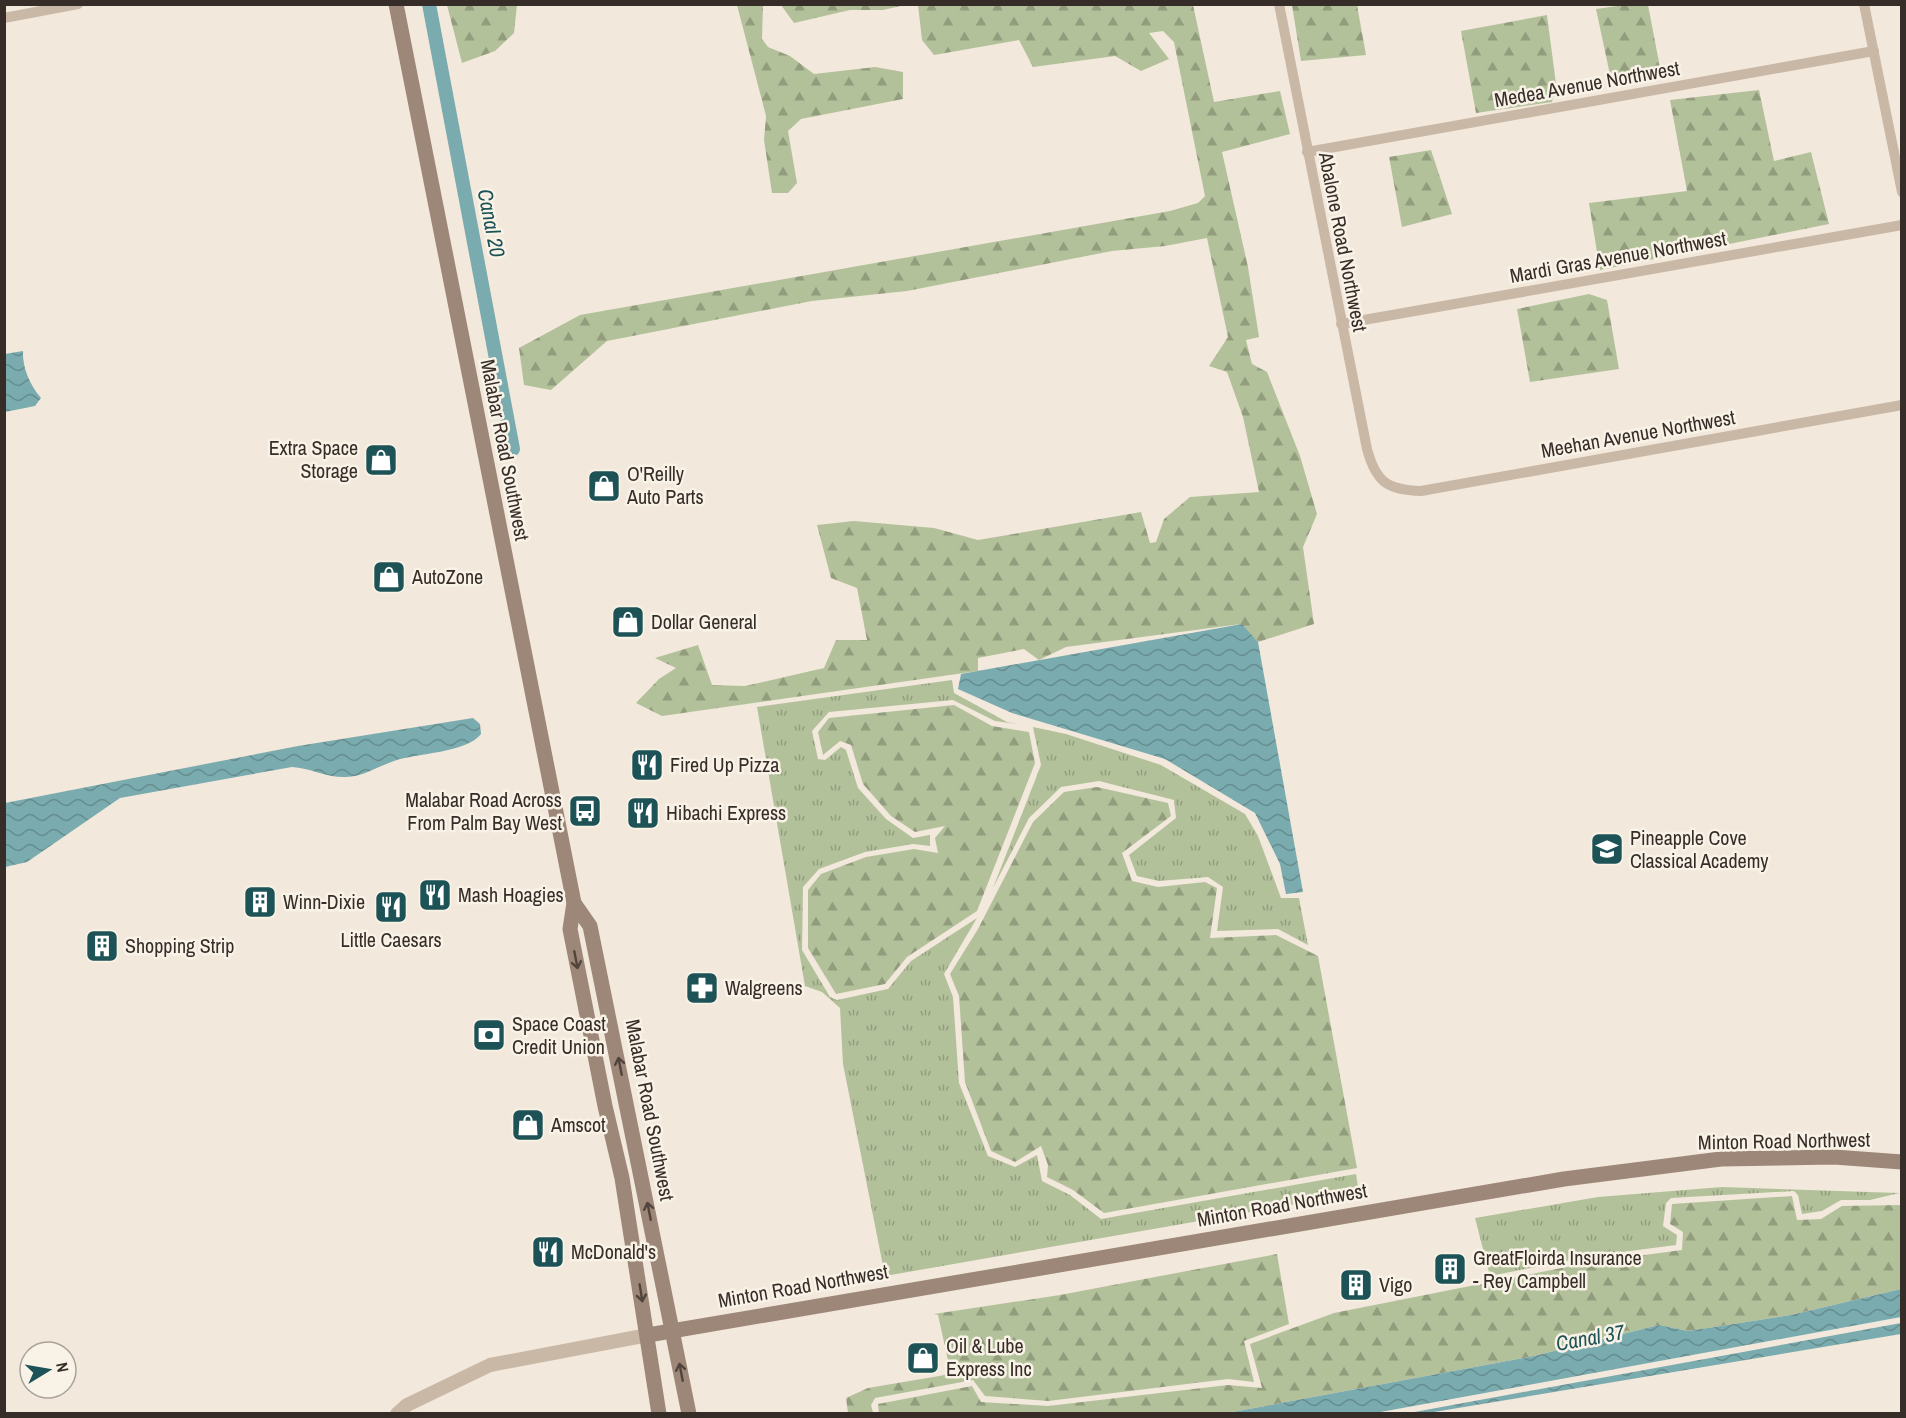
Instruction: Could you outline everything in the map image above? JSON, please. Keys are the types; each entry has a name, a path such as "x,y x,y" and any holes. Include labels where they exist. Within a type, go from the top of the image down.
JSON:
{"main road":[{"name":"Malabar Road Southwest","path":"396,4 574,903 570,929 605,1106 622,1178 659,1413"},
{"name":"Malabar Road Southwest","path":"574,903 590,926 689,1413"},
{"name":"Minton Road Northwest","path":"648,1335 1564,1179 1721,1160 1834,1158 1902,1162"}],"street":[{"path":"4,18 78,4"},
{"name":"Abalone Road Northwest","path":"1279,4 1367,449 1372,468 1383,482"},
{"path":"1864,4 1902,192"},
{"name":"Medea Avenue Northwest","path":"1307,152 1874,51"},
{"name":"Mardi Gras Avenue Northwest","path":"1341,324 1902,225"},
{"name":"Meehan Avenue Northwest","path":"1383,482 1402,490 1421,491 1902,405"},
{"path":"397,1413 407,1405 490,1365 648,1335"}],"green space":[{"path":"1632,4 1648,5 1662,78 1612,84 1596,9"},
{"path":"447,5 517,5 514,33 495,51 462,63"},
{"path":"737,5 763,5 762,39 768,47 790,56 814,74 875,67 903,72 903,99 801,119 788,131 797,183 788,193 772,193 764,140 766,116"},
{"path":"781,5 905,5 883,10 850,10 794,23"},
{"path":"918,5 1193,5 1214,102 1280,91 1290,134 1222,152 1248,267 1259,337 1246,340 1252,364 1267,372 1300,456 1317,514 1303,547 1314,624 1258,642 1241,624 1066,647 1039,660 1024,649 978,658 978,671 662,716 636,703 659,679 676,668 655,658 698,645 712,685 745,686 824,668 836,640 867,640 857,588 831,578 817,525 854,521 934,528 978,540 1141,512 1150,543 1156,542 1164,519 1190,497 1259,492 1243,417 1227,372 1209,366 1228,337 1207,238 1165,246 1112,251 907,291 812,301 607,341 551,390 524,385 519,348 580,315 1170,211 1198,203 1205,196 1174,42 1163,31 1149,33 1169,59 1141,71 1115,56 1033,67 1019,40 934,55 922,40"},
{"path":"1292,5 1357,5 1366,55 1301,61"},
{"path":"1547,15 1556,84 1552,102 1476,113 1461,31"},
{"path":"1759,90 1774,161 1811,152 1829,224 1600,270 1589,203 1687,191 1670,100"},
{"path":"1431,150 1452,214 1402,227 1389,157"},
{"path":"1589,294 1607,300 1619,369 1530,382 1517,309"},
{"path":"952,680 954,693 1007,722 1017,724 995,721 953,700 829,712 812,731 818,759 825,760 841,747 846,750 858,788 886,819 913,838 930,835 930,846 913,844 865,852 819,869 803,887 802,950 830,997 837,1000 888,989 911,961 977,918 944,974 953,997 959,1083 988,1156 1015,1167 1037,1155 1042,1181 1070,1195 1101,1219 1356,1174 1359,1193 885,1276 843,1064 840,1008 822,992 805,986 757,707"},
{"path":"954,705 992,726 1029,732 1035,763 977,911 907,957 885,984 836,994 808,948 808,890 821,874 866,857 914,849 938,853 935,838 945,826 915,832 891,816 863,784 851,745 840,741 823,755 818,732 829,718"},
{"path":"1033,727 1066,734 1161,765 1245,814 1258,836 1281,898 1299,898 1308,945 1278,929 1217,931 1223,887 1208,877 1159,881 1137,876 1129,855 1176,818 1174,800 1099,781 1061,787 1029,818 993,888 1041,765"},
{"path":"1097,787 1168,803 1171,816 1122,853 1132,881 1158,887 1205,882 1217,888 1210,938 1276,935 1318,956 1357,1168 1104,1213 1073,1190 1047,1177 1048,1165 1041,1146 1015,1162 991,1151 965,1082 959,996 950,974 978,929 1033,822 1064,792"},
{"path":"1722,1187 1899,1193 1870,1200 1841,1200 1822,1211 1802,1214 1798,1195 1794,1191 1671,1198 1666,1203 1663,1226 1677,1235 1676,1245 1591,1256 1490,1276 1475,1218 1598,1197"},
{"path":"1792,1196 1797,1220 1821,1219 1842,1206 1901,1205 1901,1289 1791,1315 1688,1331 1659,1325 1534,1356 1227,1413 879,1414 878,1404 972,1386 981,1402 1048,1406 1228,1385 1262,1388 1250,1344 1334,1313 1592,1262 1682,1250 1683,1232 1670,1224 1672,1204"},
{"path":"1277,1254 1289,1324 1244,1341 1254,1382 1228,1379 1048,1401 985,1396 973,1380 875,1398 871,1405 873,1413 848,1413 846,1398 868,1388 951,1374 938,1315 934,1314 1060,1295"}],"water":[{"path":"23,351 28,376 41,398 35,406 5,412 5,354"},
{"path":"1242,624 1258,642 1303,892 1286,894 1280,864 1255,813 1165,759 1012,713 958,689 961,674"},
{"path":"473,718 480,724 481,734 465,745 403,758 352,777 326,775 292,767 120,798 27,862 5,867 5,803 298,746"},
{"path":"1901,1289 1901,1317 1375,1413 1227,1413 1534,1356 1659,1325 1688,1331 1791,1315"},
{"path":"1901,1323 1901,1334 1428,1413 1409,1413"}],"waterway":[{"name":"Canal 20","path":"429,4 513,449"}],"place":[{"name":"Extra Space Storage","path":"381,460"},
{"name":"O'Reilly Auto Parts","path":"604,486"},
{"name":"AutoZone","path":"389,577"},
{"name":"Dollar General","path":"628,622"},
{"name":"Fired Up Pizza","path":"647,765"},
{"name":"Malabar Road Across From Palm Bay West","path":"585,811"},
{"name":"Hibachi Express","path":"643,813"},
{"name":"Pineapple Cove Classical Academy","path":"1607,849"},
{"name":"Mash Hoagies","path":"435,895"},
{"name":"Winn-Dixie","path":"260,902"},
{"name":"Little Caesars","path":"391,907"},
{"name":"Shopping Strip","path":"102,946"},
{"name":"Walgreens","path":"702,988"},
{"name":"Space Coast Credit Union","path":"489,1035"},
{"name":"Amscot","path":"528,1125"},
{"name":"McDonald's","path":"548,1252"},
{"name":"GreatFloirda Insurance - Rey Campbell","path":"1450,1269"},
{"name":"Vigo","path":"1356,1285"},
{"name":"Oil & Lube Express Inc","path":"923,1358"}],"water label":[{"name":"Canal 37","path":"1590,1338"}]}
